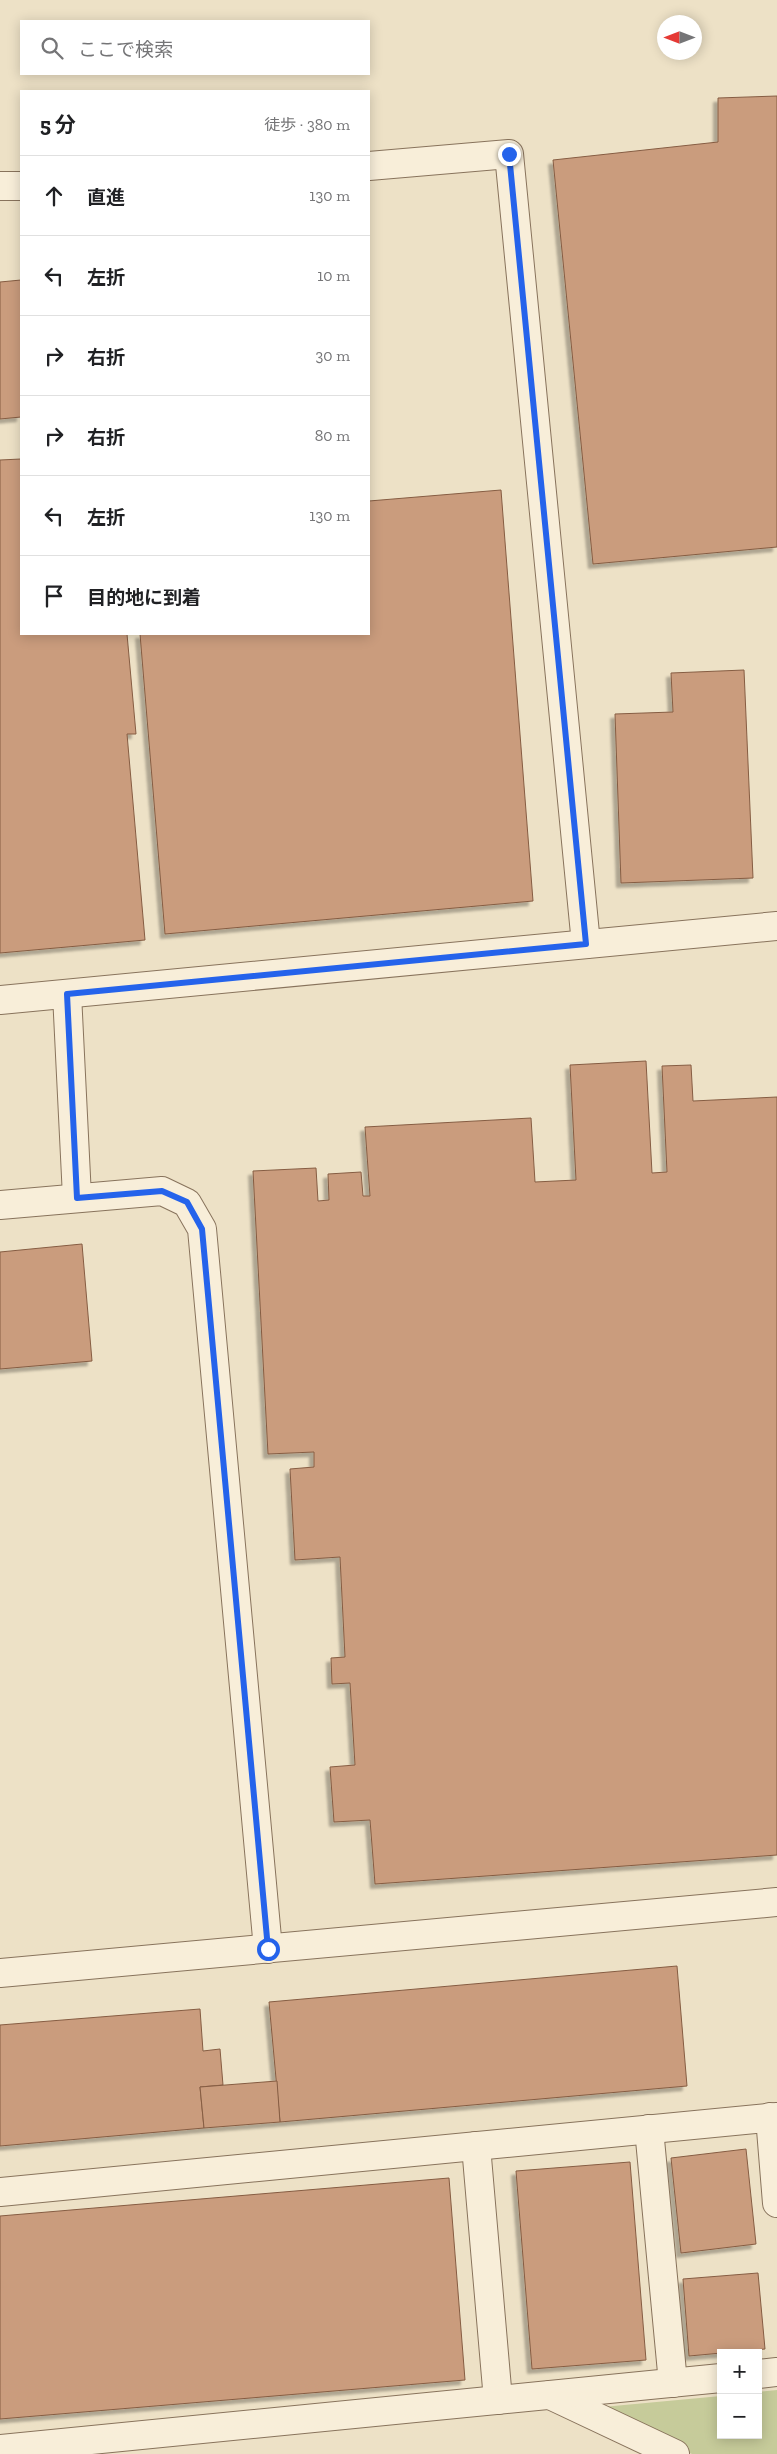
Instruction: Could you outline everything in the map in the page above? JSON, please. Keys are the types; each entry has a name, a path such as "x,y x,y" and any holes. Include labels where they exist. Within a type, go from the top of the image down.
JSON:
{"lane":[{"path":"370,166 509,154 586,944"},
{"path":"0,186 20,186"},
{"path":"0,1000 777,926"},
{"path":"67,994 77,1198"},
{"path":"0,1205 162,1191 187,1202 202,1229 268,1949"},
{"path":"0,1973 777,1902"},
{"path":"0,2192 774,2117 777,2203"},
{"path":"650,2129 673,2383"},
{"path":"476,2146 498,2400"},
{"path":"762,2374 777,2372"},
{"path":"0,2449 717,2378"},
{"path":"550,2394 675,2454"}],"green space":[{"path":"777,2390 777,2454 692,2454 592,2408 717,2396 717,2439 762,2439 762,2392"}],"building":[{"path":"777,96 777,547 593,564 553,160 718,142 718,98"},
{"path":"20,280 20,417 0,419 0,282"},
{"path":"20,459 20,635 127,635 136,734 127,734 145,940 0,953 0,460"},
{"path":"501,490 533,901 165,934 140,635 370,635 370,501"},
{"path":"744,670 753,878 621,883 615,714 673,712 671,673"},
{"path":"646,1061 652,1173 667,1172 662,1066 691,1065 693,1101 777,1097 777,1855 375,1884 370,1820 334,1822 330,1767 355,1765 350,1683 332,1684 331,1658 345,1657 340,1557 295,1560 290,1469 314,1467 314,1452 268,1454 253,1171 316,1168 318,1201 329,1200 328,1174 361,1172 363,1196 370,1196 365,1127 531,1118 535,1182 576,1180 570,1065"},
{"path":"82,1244 92,1361 0,1369 0,1252"},
{"path":"677,1966 687,2086 280,2122 269,2002"},
{"path":"200,2009 203,2051 220,2049 223,2085 200,2087 204,2128 0,2146 0,2025"},
{"path":"277,2081 280,2122 204,2128 200,2087"},
{"path":"746,2149 756,2244 681,2253 671,2158"},
{"path":"630,2162 646,2360 532,2369 516,2171"},
{"path":"449,2178 465,2380 0,2419 0,2216"},
{"path":"758,2273 765,2349 717,2349 717,2353 689,2356 683,2279"}],"route":[{"path":"268,1949 202,1229 187,1202 162,1191 77,1198 67,994 586,944 509,154"}]}
